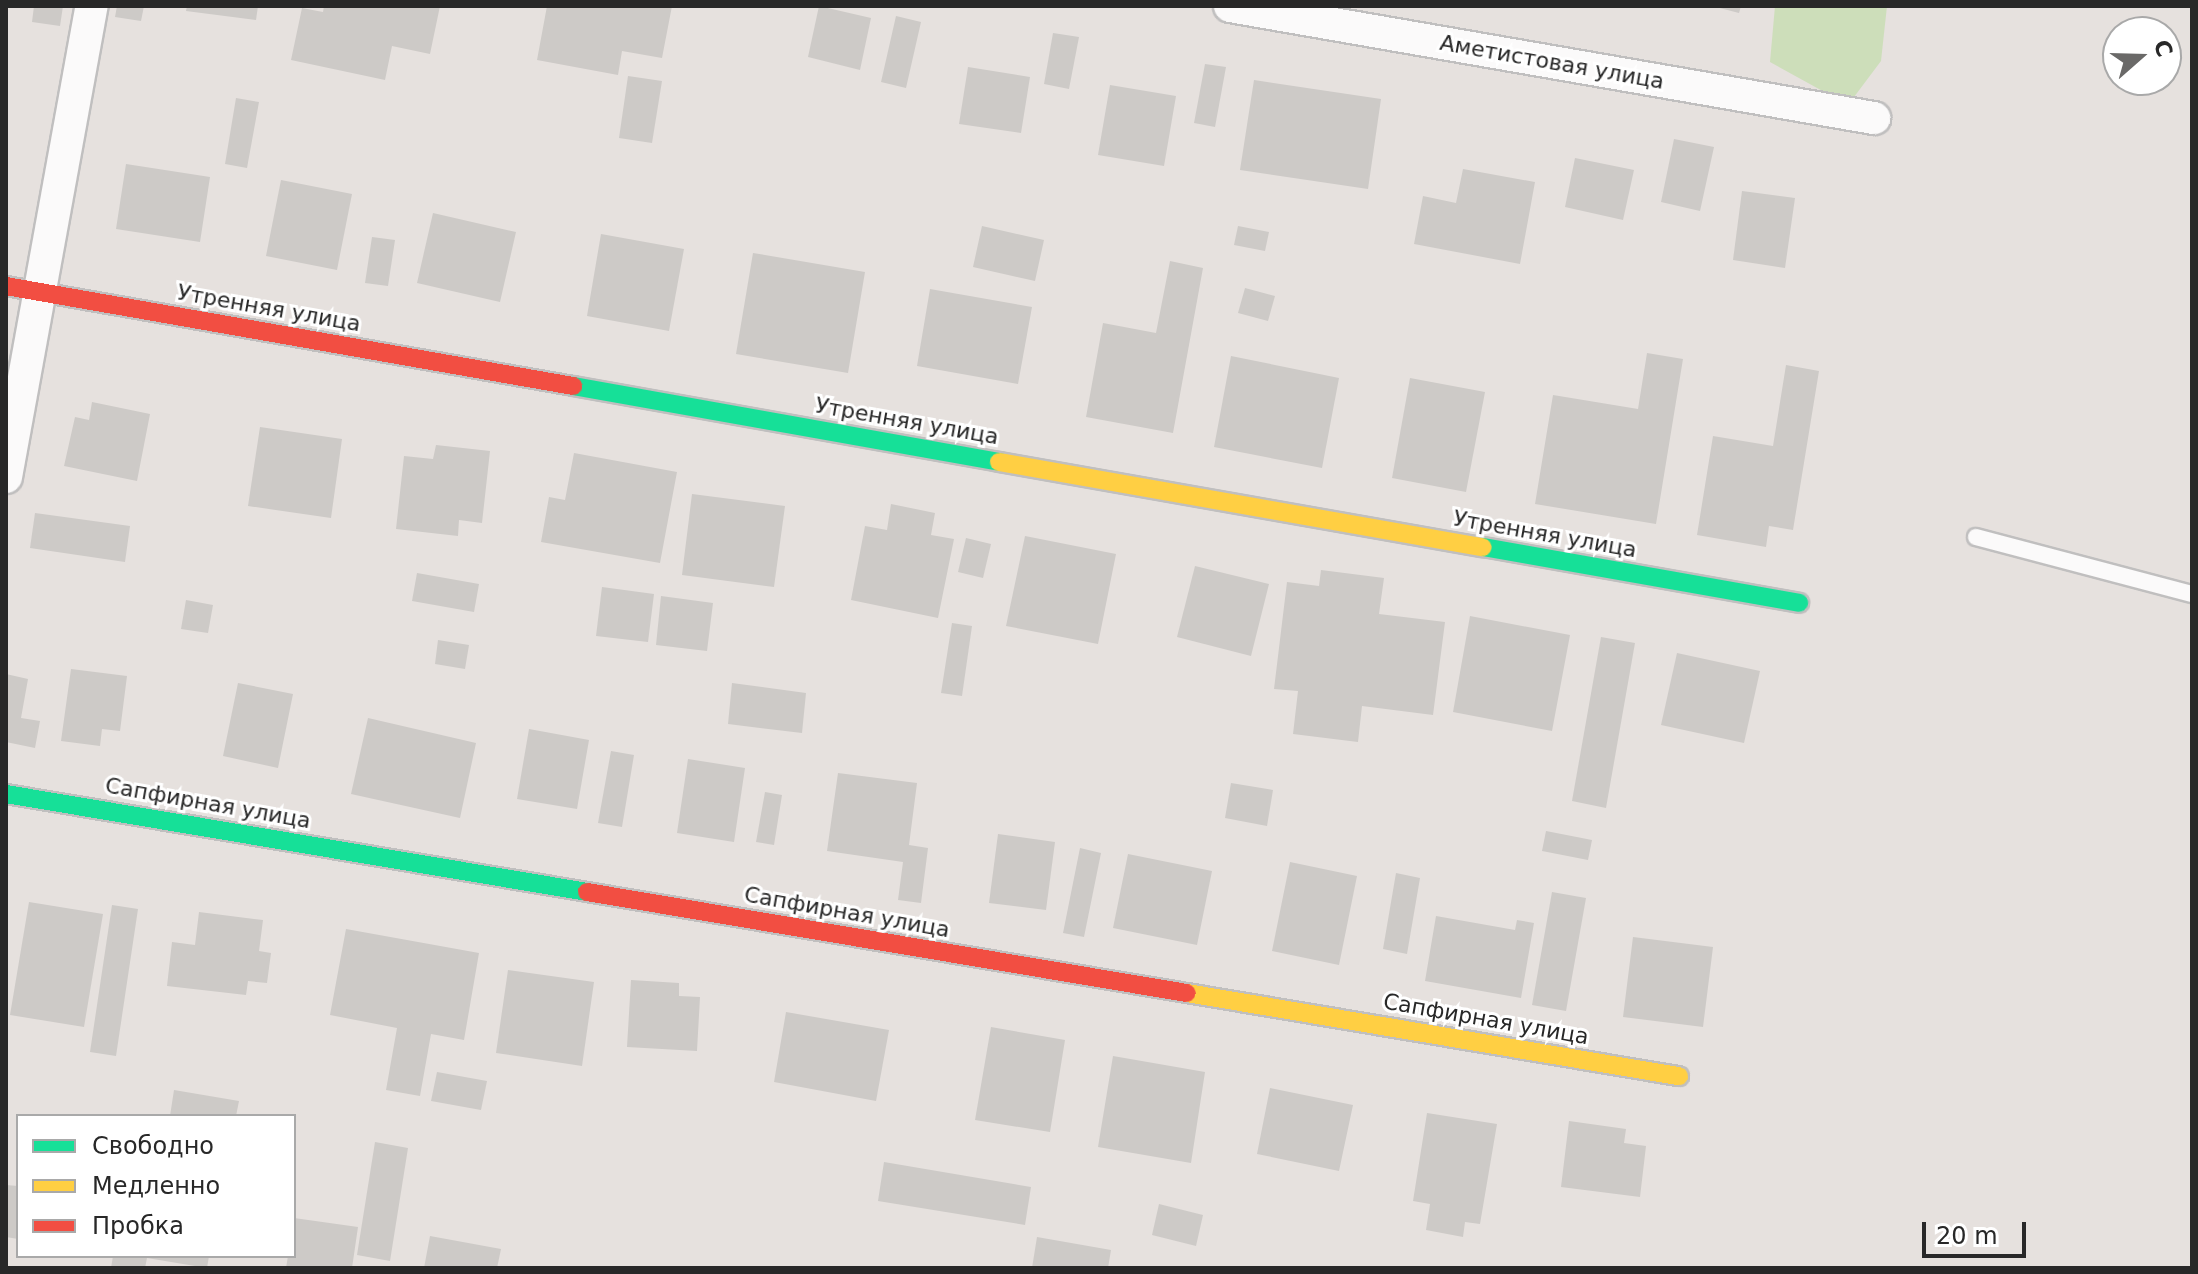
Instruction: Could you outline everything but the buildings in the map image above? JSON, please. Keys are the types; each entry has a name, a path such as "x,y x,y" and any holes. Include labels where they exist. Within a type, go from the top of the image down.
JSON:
{"street":[{"path":"6,477 92,6"},
{"name":"Аметистовая улица","path":"1230,6 1874,118"},
{"name":"Утренняя улица","path":"6,286 1799,603"},
{"name":"Сапфирная улица","path":"6,794 1679,1076"}],"lane":[{"path":"1976,537 2192,594"}],"green space":[{"path":"1775,6 1887,6 1881,61 1848,105 1770,62"}],"traffic: fast":[{"path":"573,386 999,462"},
{"path":"1483,547 1799,603"},
{"path":"6,794 587,892"}],"traffic: slow":[{"path":"999,462 1483,547"},
{"path":"1187,993 1679,1076"}],"traffic: jam":[{"path":"6,286 573,386"},
{"path":"587,892 1187,993"}]}
